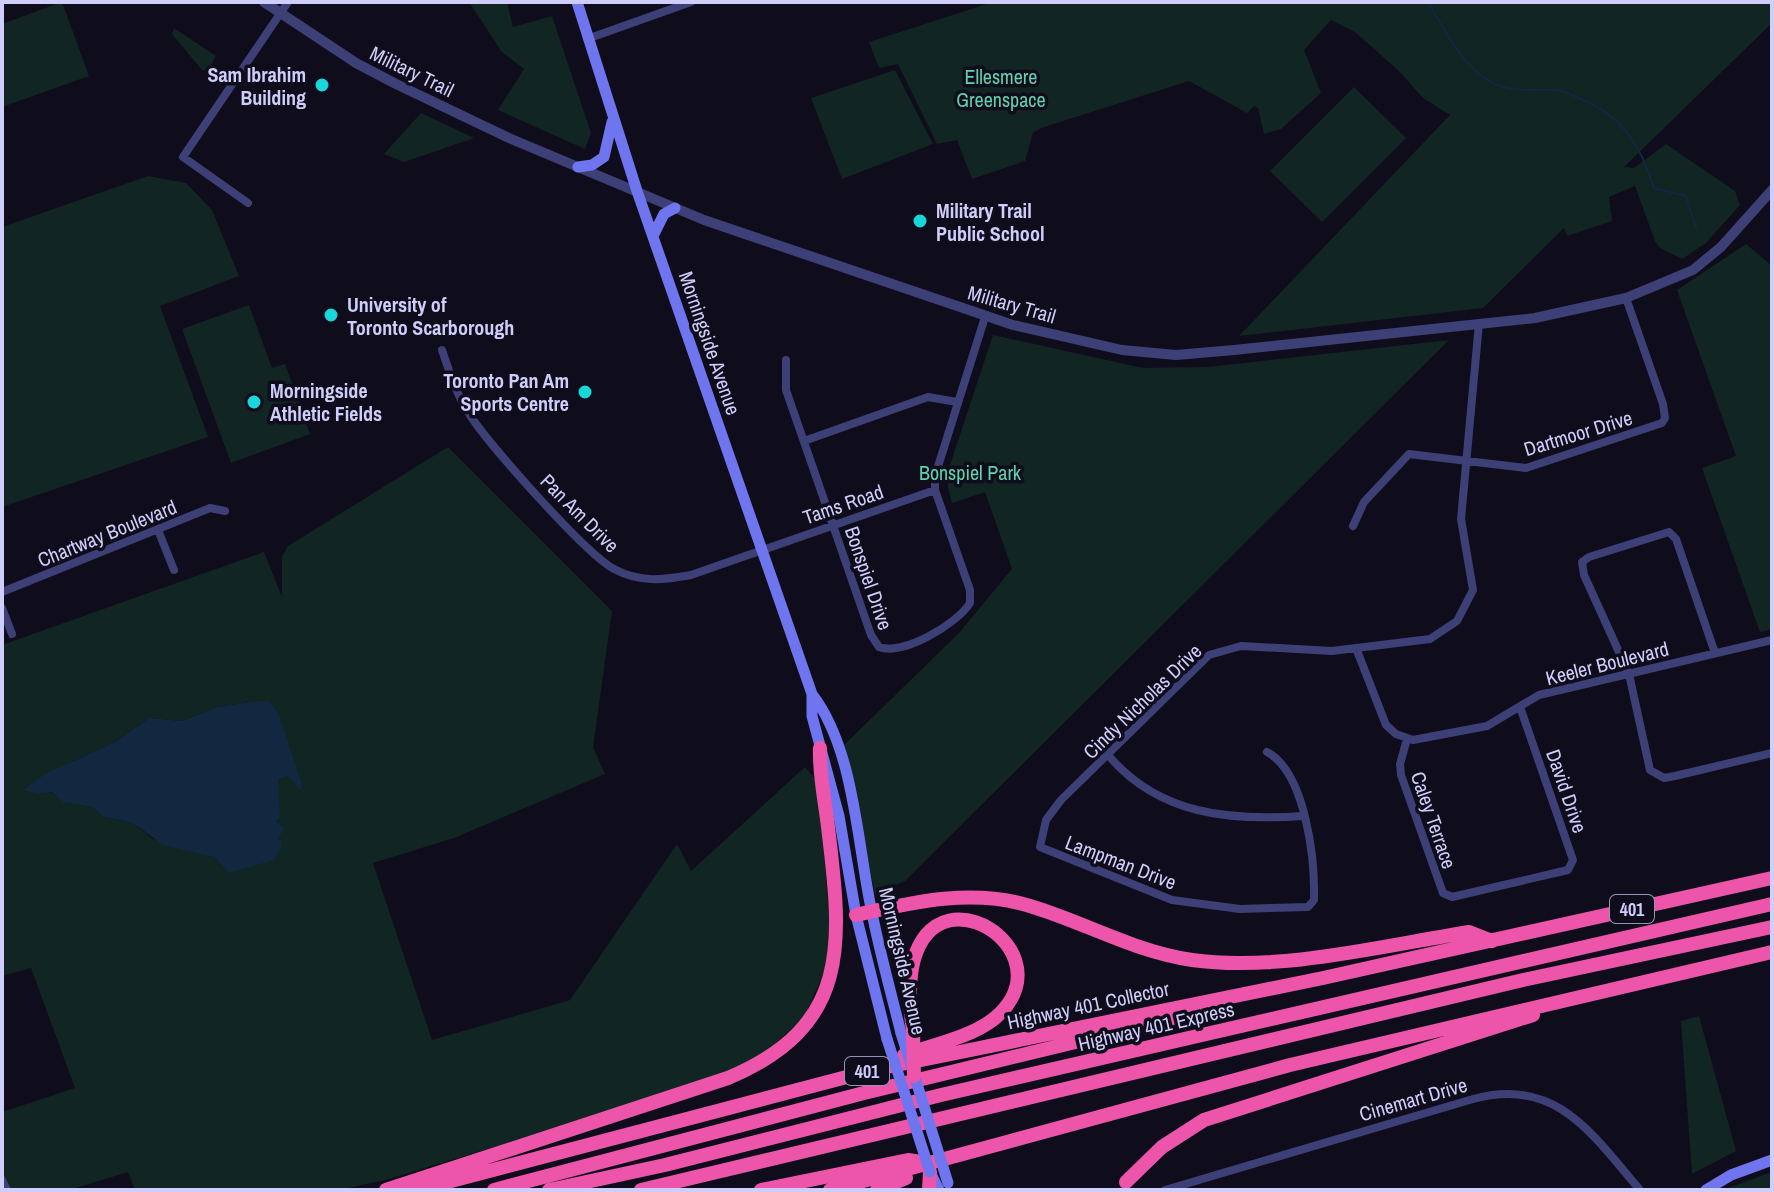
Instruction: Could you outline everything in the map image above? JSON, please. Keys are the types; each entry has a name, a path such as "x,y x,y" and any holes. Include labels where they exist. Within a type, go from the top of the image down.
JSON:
{"highway":[{"path":"386,1190 728,1078 759,1065 798,1036 821,1003 834,964 836,907 819,778 820,748"},
{"name":"Highway 401 Collector","path":"417,1190 877,1069 1323,978 1772,878"},
{"path":"864,913 949,898 1000,900 1027,905 1165,954 1218,963 1289,959 1469,932 1492,941"},
{"name":"Highway 401 Express","path":"549,1190 941,1095 1772,904"},
{"path":"877,1069 994,1018 1015,985 1013,953 1001,935 974,920 957,919 942,923 919,942 910,974 908,998 907,1032 914,1076"},
{"name":"Highway 401 Express","path":"641,1190 1523,980 1772,927"},
{"path":"877,1190 939,1182 1290,1065 1772,952"},
{"path":"494,1190 864,1093 1307,988 1323,978"},
{"path":"1126,1182 1162,1147 1204,1120 1652,978"},
{"path":"761,1190 908,1160 939,1182"},
{"path":"830,1190 939,1182"}],"main road":[{"name":"Morningside Avenue","path":"577,2 637,191 812,694 828,715 850,792 864,913 887,1039 939,1182"},
{"path":"578,167 592,165 604,157 613,118"},
{"path":"654,235 664,214 675,208"},
{"name":"Morningside Avenue","path":"812,694 812,716 864,913 907,1032"},
{"path":"914,1076 939,1182"},
{"path":"1706,1190 1731,1175 1772,1160"}],"street":[{"name":"Military Trail","path":"264,2 383,77 675,208 985,317 1122,350 1176,355 1560,314 1626,298 1693,270 1721,247 1771,192"},
{"path":"248,203 183,157 288,2"},
{"path":"587,39 691,2"},
{"name":"Dartmoor Drive","path":"1467,461 1515,468 1541,465 1662,423 1665,418 1663,404 1626,298"},
{"name":"Bonspiel Drive","path":"786,360 786,390 875,643 884,650 894,648 941,631 970,603 970,590 935,490 936,469 985,317"},
{"path":"1407,739 1386,725 1378,712 1356,648 1430,639 1451,627 1465,609 1473,578 1461,519 1479,323"},
{"name":"Pan Am Drive","path":"442,350 468,413 486,437 594,555 613,569 656,581 691,575 762,549"},
{"path":"804,441 928,397 957,402"},
{"path":"1353,526 1364,502 1409,454 1467,461"},
{"name":"Tams Road","path":"762,549 935,490"},
{"name":"Chartway Boulevard","path":"2,592 210,508 225,511"},
{"path":"158,530 174,570"},
{"path":"1715,653 1676,539 1669,532 1589,557 1582,562 1584,575 1629,674 1650,770 1658,776 1675,776 1772,753"},
{"path":"2,608 12,634"},
{"name":"Keeler Boulevard","path":"1407,739 1425,740 1487,726 1539,695 1772,640"},
{"name":"Cindy Nicholas Drive","path":"1040,847 1041,833 1055,807 1109,756 1189,671 1217,651 1241,646 1332,651 1356,648"},
{"name":"David Drive","path":"1460,895 1569,870 1574,865 1520,707"},
{"name":"Caley Terrace","path":"1407,739 1400,764 1401,775 1441,890 1446,896 1460,895"},
{"name":"Lampman Drive","path":"1040,847 1172,900 1240,909 1303,909 1312,905 1313,852 1284,768 1267,752"},
{"path":"1109,756 1140,786 1198,812 1247,819 1303,816"},
{"name":"Cinemart Drive","path":"1165,1190 1481,1097 1508,1093 1529,1096 1568,1111 1640,1190"},
{"path":"2,1180 7,1190"}],"green space":[{"path":"62,2 89,76 2,107 2,24"},
{"path":"469,2 507,2 513,27 552,16 591,133 585,149 498,110 524,69 502,52"},
{"name":"Ellesmere Greenspace","path":"993,2 1772,2 1772,23 1624,167 1634,168 1666,144 1735,191 1740,205 1706,243 1682,259 1660,248 1655,241 1635,186 1609,197 1612,221 1567,236 1564,228 1483,308 1239,336 1450,115 1423,98 1399,71 1355,32 1331,20 1304,50 1321,93 1281,129 1264,134 1258,108 1254,106 1247,113 1189,81 1041,128 1033,133 1025,161 972,179 957,140 937,144 898,64 879,68 869,42"},
{"path":"174,28 216,56 208,71 202,70 172,34"},
{"path":"895,70 933,144 842,179 811,98"},
{"path":"1354,87 1406,138 1322,222 1270,171"},
{"path":"421,113 474,138 404,162 384,154"},
{"path":"148,176 186,183 212,210 239,276 160,306 208,437 2,507 2,227"},
{"path":"1746,244 1772,266 1772,629 1760,632 1702,468 1736,456 1677,290"},
{"name":"Morningside Athletic Fields","path":"249,305 272,368 285,364 310,434 231,463 182,329"},
{"name":"Bonspiel Park","path":"993,335 1143,368 1208,367 1449,340 905,881 875,894 844,745 959,633 1012,569 985,492 952,503 948,487 949,468"},
{"path":"448,447 612,611 593,747 605,774 454,838 373,863 432,1040 570,1000 677,844 691,871 805,767 818,783 829,913 827,966 804,1017 763,1055 727,1072 389,1179 340,1190 135,1190 128,1172 69,1190 11,1190 2,1174 2,1112 75,1088 31,968 2,976 2,645 264,552 282,597 282,557 288,546","holes":["258,701 287,776 278,779 278,842 245,868 229,873 214,857 153,839 133,823 104,817 92,807 64,802 50,792 38,794 24,789 115,742 149,718 183,721 216,707"]},
{"path":"1699,1016 1736,1151 1692,1174 1681,1021"},
{"path":"1772,1172 1772,1190 1723,1190 1725,1189"}],"water":[{"path":"268,701 278,712 302,784 301,791 288,776 278,779 280,815 277,822 285,829 278,837 282,845 274,860 229,873 214,857 163,845 133,823 104,817 92,807 63,802 51,792 38,794 23,790 45,774 115,742 149,718 183,721 216,707"}],"waterway":[{"path":"1428,2 1463,58 1493,83 1515,89 1561,91 1609,115 1637,147 1654,188 1686,196 1697,230"}],"place":[{"name":"Sam Ibrahim Building","path":"322,85"},
{"name":"Military Trail Public School","path":"920,221"},
{"name":"University of Toronto Scarborough","path":"331,315"},
{"name":"Toronto Pan Am Sports Centre","path":"585,392"},
{"name":"Morningside Athletic Fields","path":"254,402"}]}
